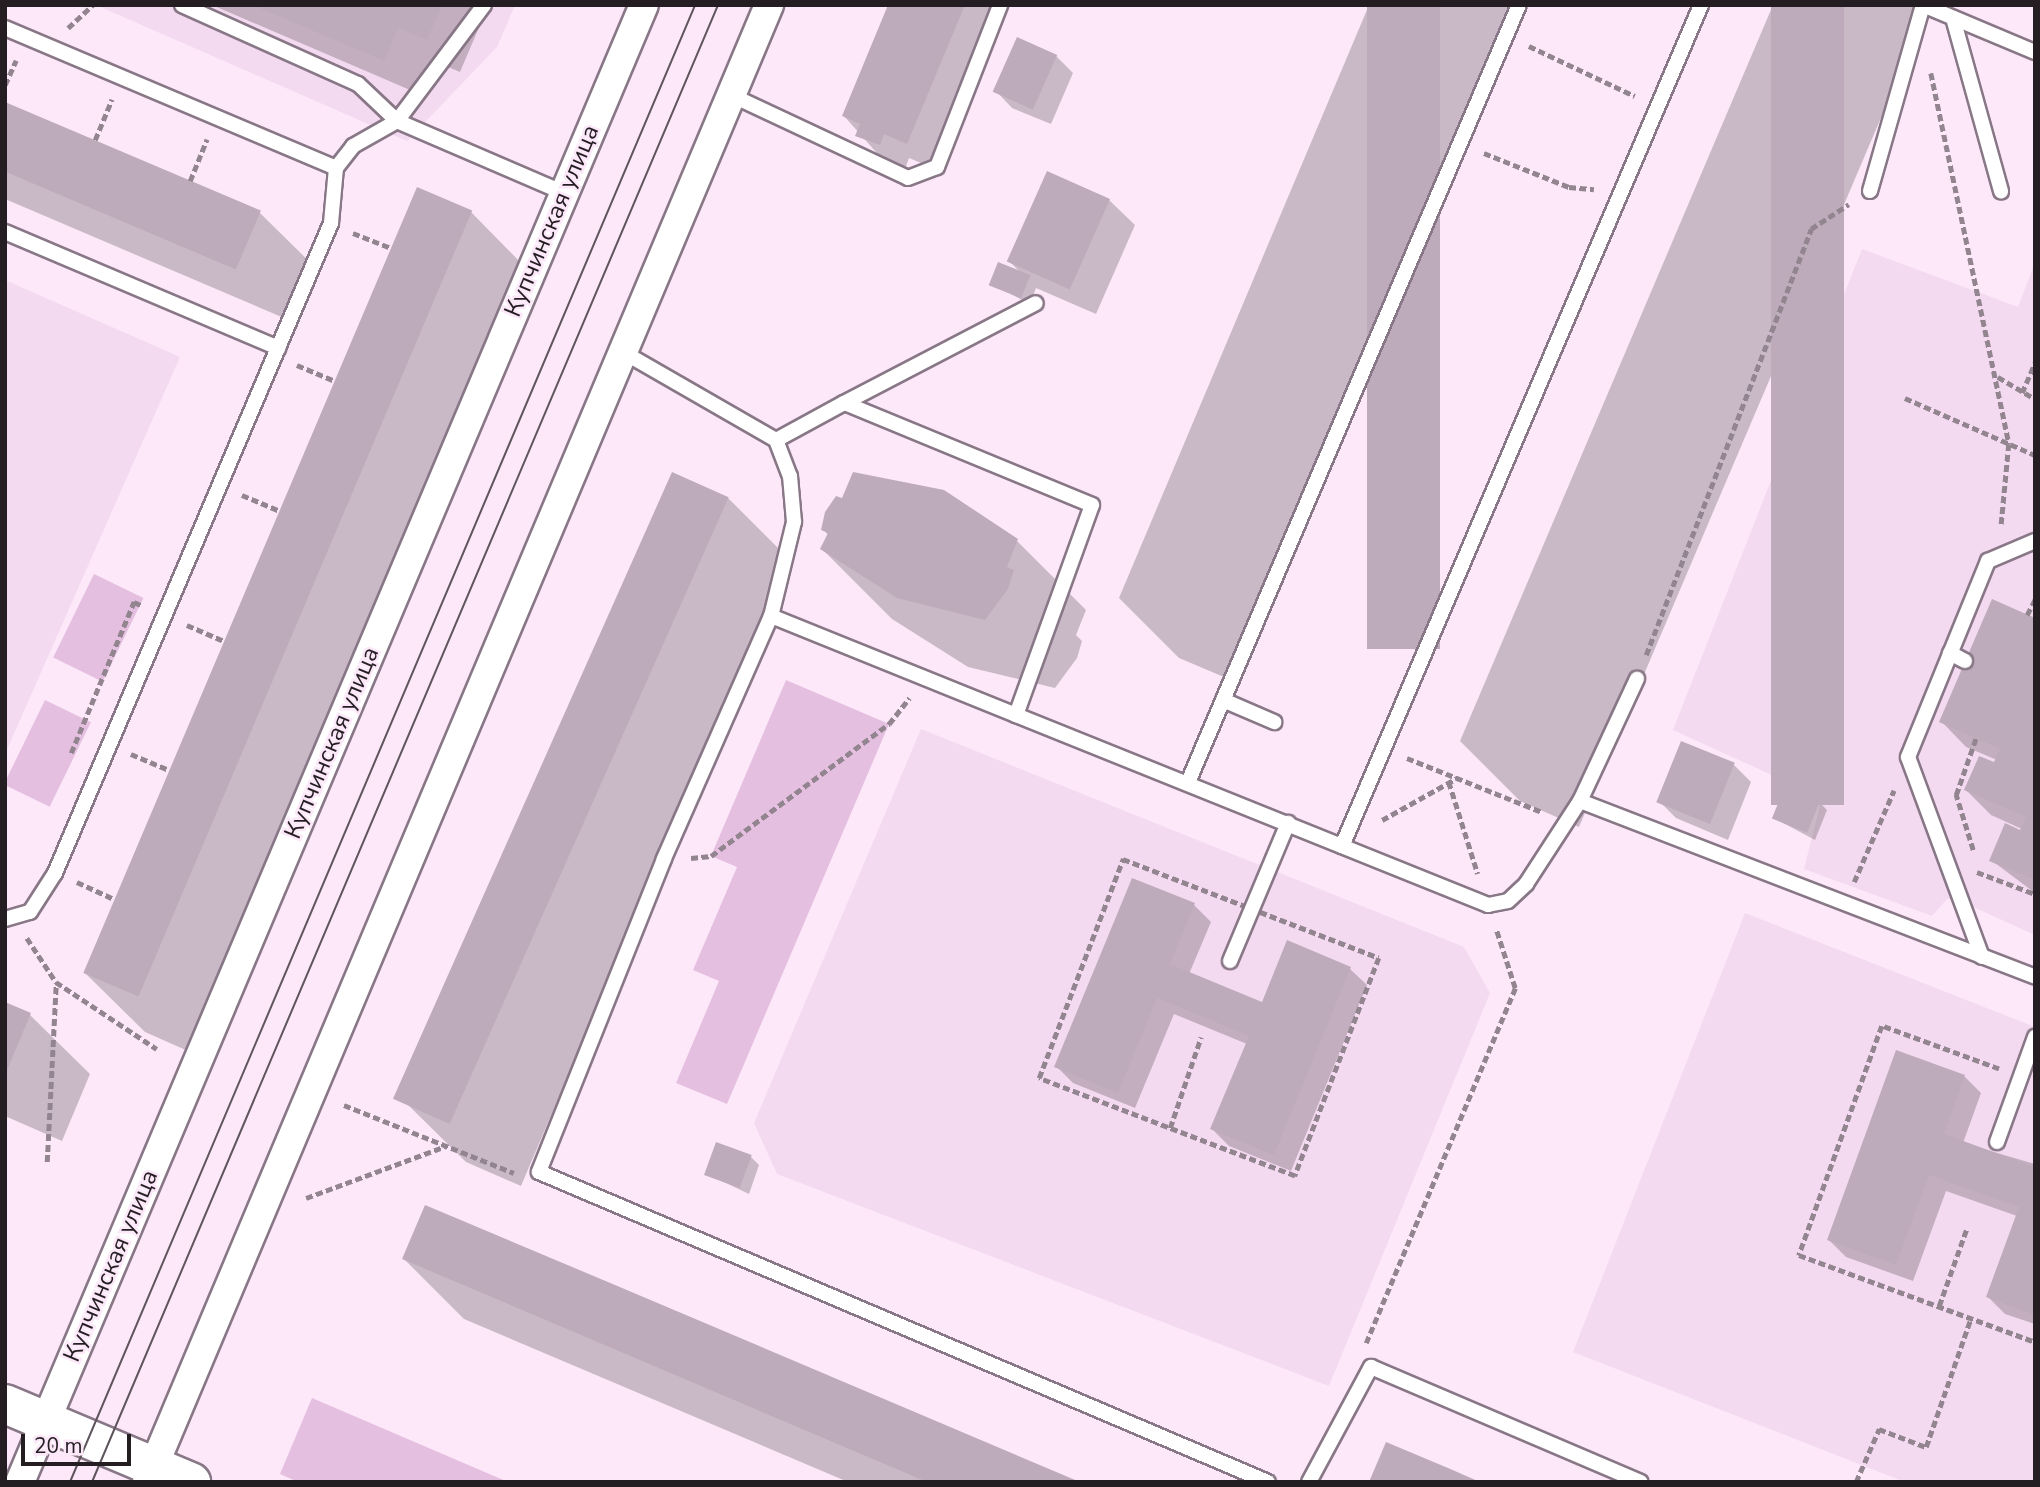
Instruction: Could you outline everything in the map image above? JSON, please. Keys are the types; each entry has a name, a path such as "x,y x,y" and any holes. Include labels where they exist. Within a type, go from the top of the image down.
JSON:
{"main road":[{"path":"5,1404 46,1420 151,1474 191,1482"}],"street":[{"name":"Купчинская улица","path":"20,1482 644,5"},
{"path":"151,1474 769,5"}],"lane":[{"path":"182,5 358,84 397,121 564,193"},
{"path":"10,919 44,897 55,873 331,223 336,168 353,146 397,121 484,5"},
{"path":"731,95 908,178 937,167 1000,5"},
{"path":"1189,780 1519,5"},
{"path":"1344,843 1701,5"},
{"path":"1870,191 1923,5 2035,52"},
{"path":"1952,18 2001,191"},
{"path":"5,29 336,168"},
{"path":"5,232 277,352"},
{"path":"776,440 1036,303"},
{"path":"623,352 776,440 790,476 794,522 771,616 664,859 539,1172 1268,1482"},
{"path":"844,403 1092,505 1016,715"},
{"path":"1982,957 1908,757 1988,561 2035,541"},
{"path":"771,616 1016,715 1189,780 1288,824 1344,843 1488,905 1508,901 1526,884 1562,820 1580,801 1637,679"},
{"path":"1950,653 1965,661"},
{"path":"1223,700 1274,722"},
{"path":"1580,801 2035,977"},
{"path":"1230,961 1288,824"},
{"path":"1997,1142 2018,1076 2035,1037"},
{"path":"1309,1482 1371,1367 1640,1482"}],"path":[{"path":"1952,18 1928,60 1997,376 2009,444 2001,527 1988,561"},
{"path":"1507,34 1658,106"},
{"path":"95,140 121,78"},
{"path":"190,181 216,118"},
{"path":"1460,143 1569,187 1622,190"},
{"path":"1637,679 1811,229 1870,191"},
{"path":"331,223 391,248"},
{"path":"277,352 335,381"},
{"path":"2022,393 2035,363"},
{"path":"1997,376 2035,399"},
{"path":"1905,398 2035,455"},
{"path":"220,485 279,511"},
{"path":"2027,615 2035,599"},
{"path":"71,753 134,602 224,641"},
{"path":"664,859 711,856 889,724 925,678"},
{"path":"1976,738 1956,796 1980,871 1981,882"},
{"path":"109,745 169,770"},
{"path":"1384,749 1562,820"},
{"path":"1847,903 1908,757"},
{"path":"1344,843 1457,778"},
{"path":"1371,1367 1364,1346 1515,988 1449,782"},
{"path":"1123,859 1378,958 1295,1176 1170,1128 1039,1078 1123,859"},
{"path":"1953,878 1980,871 2035,894"},
{"path":"55,873 114,899"},
{"path":"10,919 56,982 157,1049"},
{"path":"47,1162 56,982"},
{"path":"2018,1076 1882,1026 1799,1255 2035,1342"},
{"path":"1170,1128 1201,1037"},
{"path":"344,1105 517,1174 539,1172"},
{"path":"306,1198 447,1146"},
{"path":"1939,1306 1968,1228"},
{"path":"1856,1482 1880,1429 1926,1447 1970,1318"}],"shaded area":[{"path":"96,5 515,5 497,47 407,141"},
{"path":"1862,249 2018,307 2035,262 2035,935 1960,901 1947,899 1932,916 1804,869 1822,798 1673,730"},
{"path":"5,280 180,357 5,754"},
{"path":"94,574 143,598 103,682 53,658"},
{"path":"786,680 889,724 727,1104 676,1083 719,981 693,970 737,867 711,856"},
{"path":"45,700 91,722 50,807 5,785"},
{"path":"921,729 1464,947 1490,993 1329,1386 777,1174 754,1123"},
{"path":"1745,913 2035,1027 2035,1482 1905,1482 1573,1352"},
{"path":"312,1398 508,1482 298,1482 280,1474"}],"building":[{"path":"253,5 442,5 427,40 398,28 384,61"},
{"path":"888,5 965,5 907,144 884,134 880,145 855,136 860,124 842,116"},
{"path":"1367,5 1440,5 1440,649 1367,649"},
{"path":"1771,5 1844,5 1844,805 1771,805"},
{"path":"1017,37 1057,55 1033,110 993,92"},
{"path":"5,102 261,211 236,270 5,172"},
{"path":"1047,171 1110,199 1070,290 1007,261"},
{"path":"417,187 472,210 139,997 83,973"},
{"path":"998,262 1030,275 1021,298 989,285"},
{"path":"672,472 729,497 450,1124 393,1099"},
{"path":"853,472 944,490 1018,539 1007,567 1014,570 1008,589 985,620 897,598 820,549 828,533 821,530 825,512 836,496 842,498"},
{"path":"1992,599 2035,618 2035,880 1989,861 2005,823 2020,830 2026,817 1964,790 1979,756 1994,762 2000,749 1939,722"},
{"path":"1681,741 1735,763 1710,824 1656,802"},
{"path":"1785,786 1820,800 1807,833 1772,818"},
{"path":"1132,878 1195,903 1170,964 1262,1002 1287,940 1351,967 1274,1155 1210,1129 1249,1036 1157,998 1118,1093 1054,1067"},
{"path":"5,1002 31,1013 5,1075"},
{"path":"1896,1050 1965,1075 1944,1134 2032,1166 2035,1160 2035,1315 1986,1297 2019,1207 1929,1175 1896,1265 1827,1240"},
{"path":"716,1142 752,1155 740,1188 704,1175"},
{"path":"425,1205 1080,1482 927,1482 402,1259"},
{"path":"1386,1442 1448,1468 1480,1482 1369,1482"}],"tram line":[{"path":"70,1482 695,5"},
{"path":"92,1482 718,5"}]}
